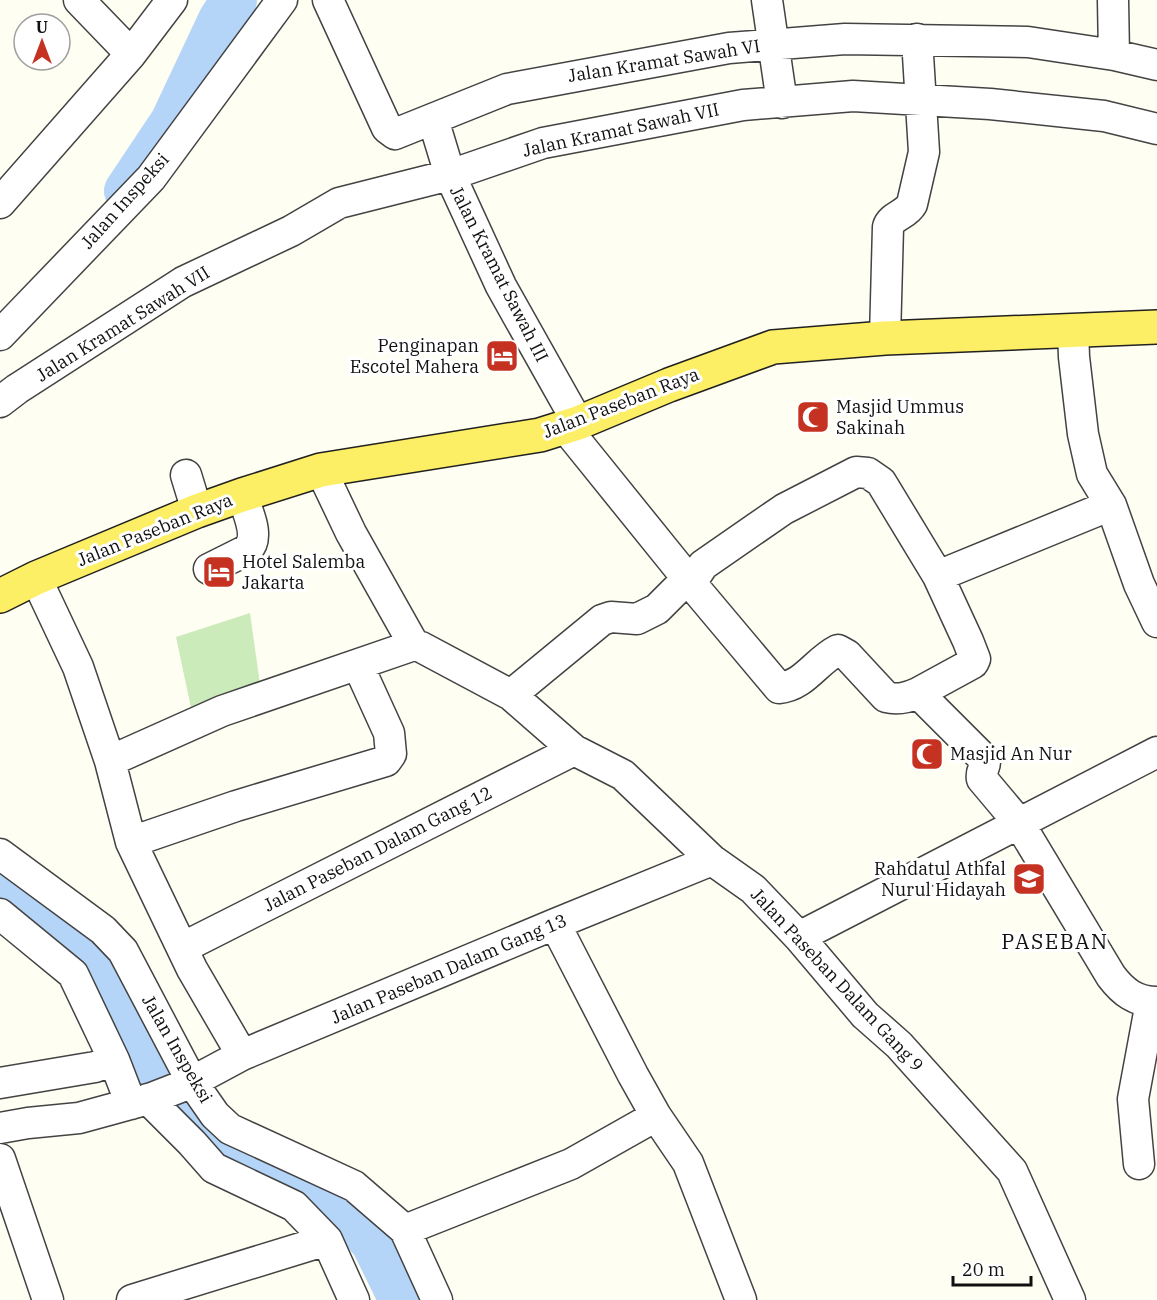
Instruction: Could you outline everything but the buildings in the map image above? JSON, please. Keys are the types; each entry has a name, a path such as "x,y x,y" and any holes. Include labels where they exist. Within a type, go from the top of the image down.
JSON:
{"main road":[{"name":"Jalan Paseban Raya","path":"0,596 36,578 197,511 242,495 321,470 540,435 572,425 669,385 773,347 885,338 1157,327"}],"street":[{"path":"79,0 131,54"},
{"path":"0,203 131,54 172,0"},
{"name":"Jalan Inspeksi","path":"0,335 151,178 282,0"},
{"name":"Jalan Kramat Sawah VI","path":"328,0 387,128 395,134 507,89 729,48 845,39 1028,42 1114,55 1157,65"},
{"path":"767,0 782,103"},
{"path":"1113,0 1114,55"},
{"path":"885,338 888,227 891,220 908,211 912,204 924,152 917,39"},
{"name":"Jalan Kramat Sawah VII","path":"0,402 183,282 291,231 339,203 450,175 543,143 743,105 853,96 990,104 1104,116 1157,129"},
{"name":"Jalan Kramat Sawah III","path":"434,119 450,175 501,286 572,425 687,579 779,688 796,684 830,654 838,650 847,655 886,697 894,700 918,693"},
{"path":"1073,330 1082,423 1092,474 1111,505 1139,584 1157,622"},
{"path":"110,761 222,711 414,645 351,533 321,470"},
{"path":"511,695 602,620 611,617 638,619 657,609 687,579 697,574 703,565 784,509 856,472 862,471 881,482 938,576 974,656 973,663 918,693 983,758 985,765 981,771 982,779 1019,823 1111,976 1122,990 1134,998 1154,1002 1139,1164"},
{"path":"186,476 197,511"},
{"path":"209,569 252,546 251,523 242,495"},
{"path":"938,576 1111,505"},
{"path":"36,578 78,667 110,761 131,842 182,948 242,1055"},
{"name":"Jalan Paseban Dalam Gang 9","path":"414,645 421,646 511,695 574,750 623,774 712,860 753,889 799,937 857,1007 899,1045 1012,1171 1070,1300"},
{"path":"131,842 236,806 386,761 391,754 389,733 358,665"},
{"name":"Jalan Paseban Dalam Gang 12","path":"182,948 574,750"},
{"path":"799,937 1157,752"},
{"name":"Jalan Inspeksi","path":"0,854 103,930 123,951 190,1083 215,1115 230,1129 354,1186 405,1230 437,1300"},
{"name":"Jalan Paseban Dalam Gang 13","path":"0,1128 79,1118 144,1100 190,1083 242,1055 712,860"},
{"path":"0,914 73,974 114,1060 144,1100 192,1143 214,1168 294,1206 327,1240 354,1300"},
{"path":"555,924 656,1116 688,1163 741,1300"},
{"path":"0,1083 95,1067 114,1060"},
{"path":"405,1230 571,1164 656,1116"},
{"path":"0,1159 48,1300"},
{"path":"132,1300 210,1289 327,1240"}],"green space":[{"path":"250,613 260,684 191,708 176,637"}],"waterway":[{"path":"127,191 173,122 221,20 234,0"},
{"path":"0,877 106,960 167,1105 215,1143 335,1197 374,1243 402,1300"}],"place":[{"name":"Penginapan Escotel Mahera","path":"502,356"},
{"name":"Masjid Ummus Sakinah","path":"813,417"},
{"name":"Hotel Salemba Jakarta","path":"219,572"},
{"name":"Masjid An Nur","path":"927,754"},
{"name":"Rahdatul Athfal Nurul Hidayah","path":"1029,879"}],"district":[{"name":"PASEBAN","path":"1055,942"}]}
